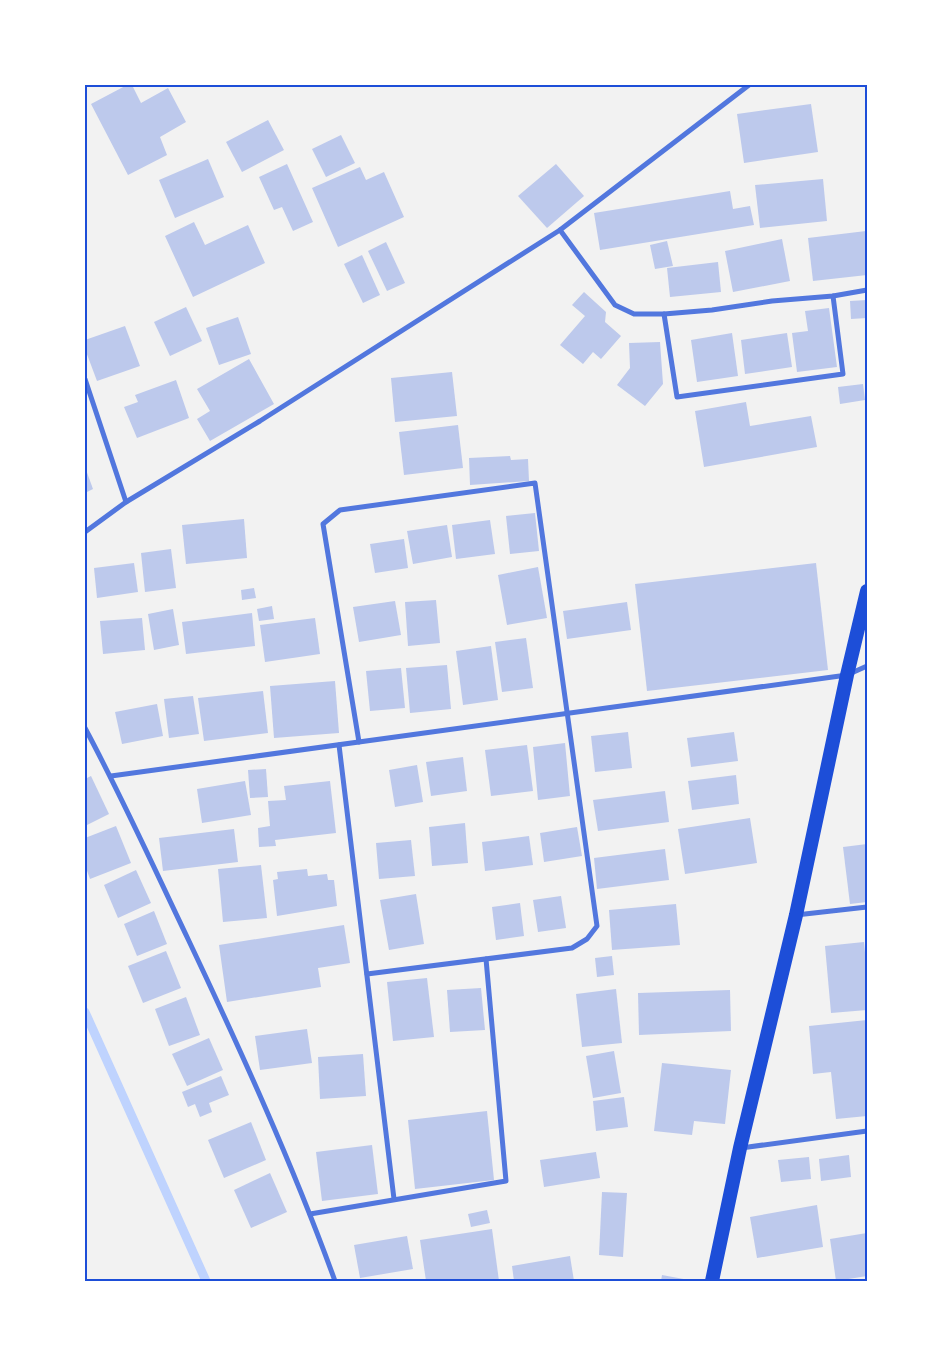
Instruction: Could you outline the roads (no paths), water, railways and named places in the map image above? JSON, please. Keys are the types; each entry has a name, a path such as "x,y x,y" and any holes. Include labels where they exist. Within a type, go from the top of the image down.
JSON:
{"highway":[{"path":"712,1281 740,1148 796,915 846,675 867,591"}],"street":[{"path":"85,532 126,502 260,421 307,389 492,275 560,230 748,85"},
{"path":"560,230 615,305 634,314 664,314 712,310 772,301 833,296 867,290"},
{"path":"664,314 677,397 843,374 833,296"},
{"path":"85,379 126,502"},
{"path":"359,742 323,524 340,510 535,483 597,926 588,939 572,948 367,974"},
{"path":"111,776 846,675 867,666"},
{"path":"85,728 111,776 214,995 310,1214 334,1281"},
{"path":"339,744 394,1199"},
{"path":"796,915 867,907"},
{"path":"310,1214 506,1181 486,959"},
{"path":"740,1148 867,1131"}],"waterway":[{"path":"85,1012 206,1281"}]}
